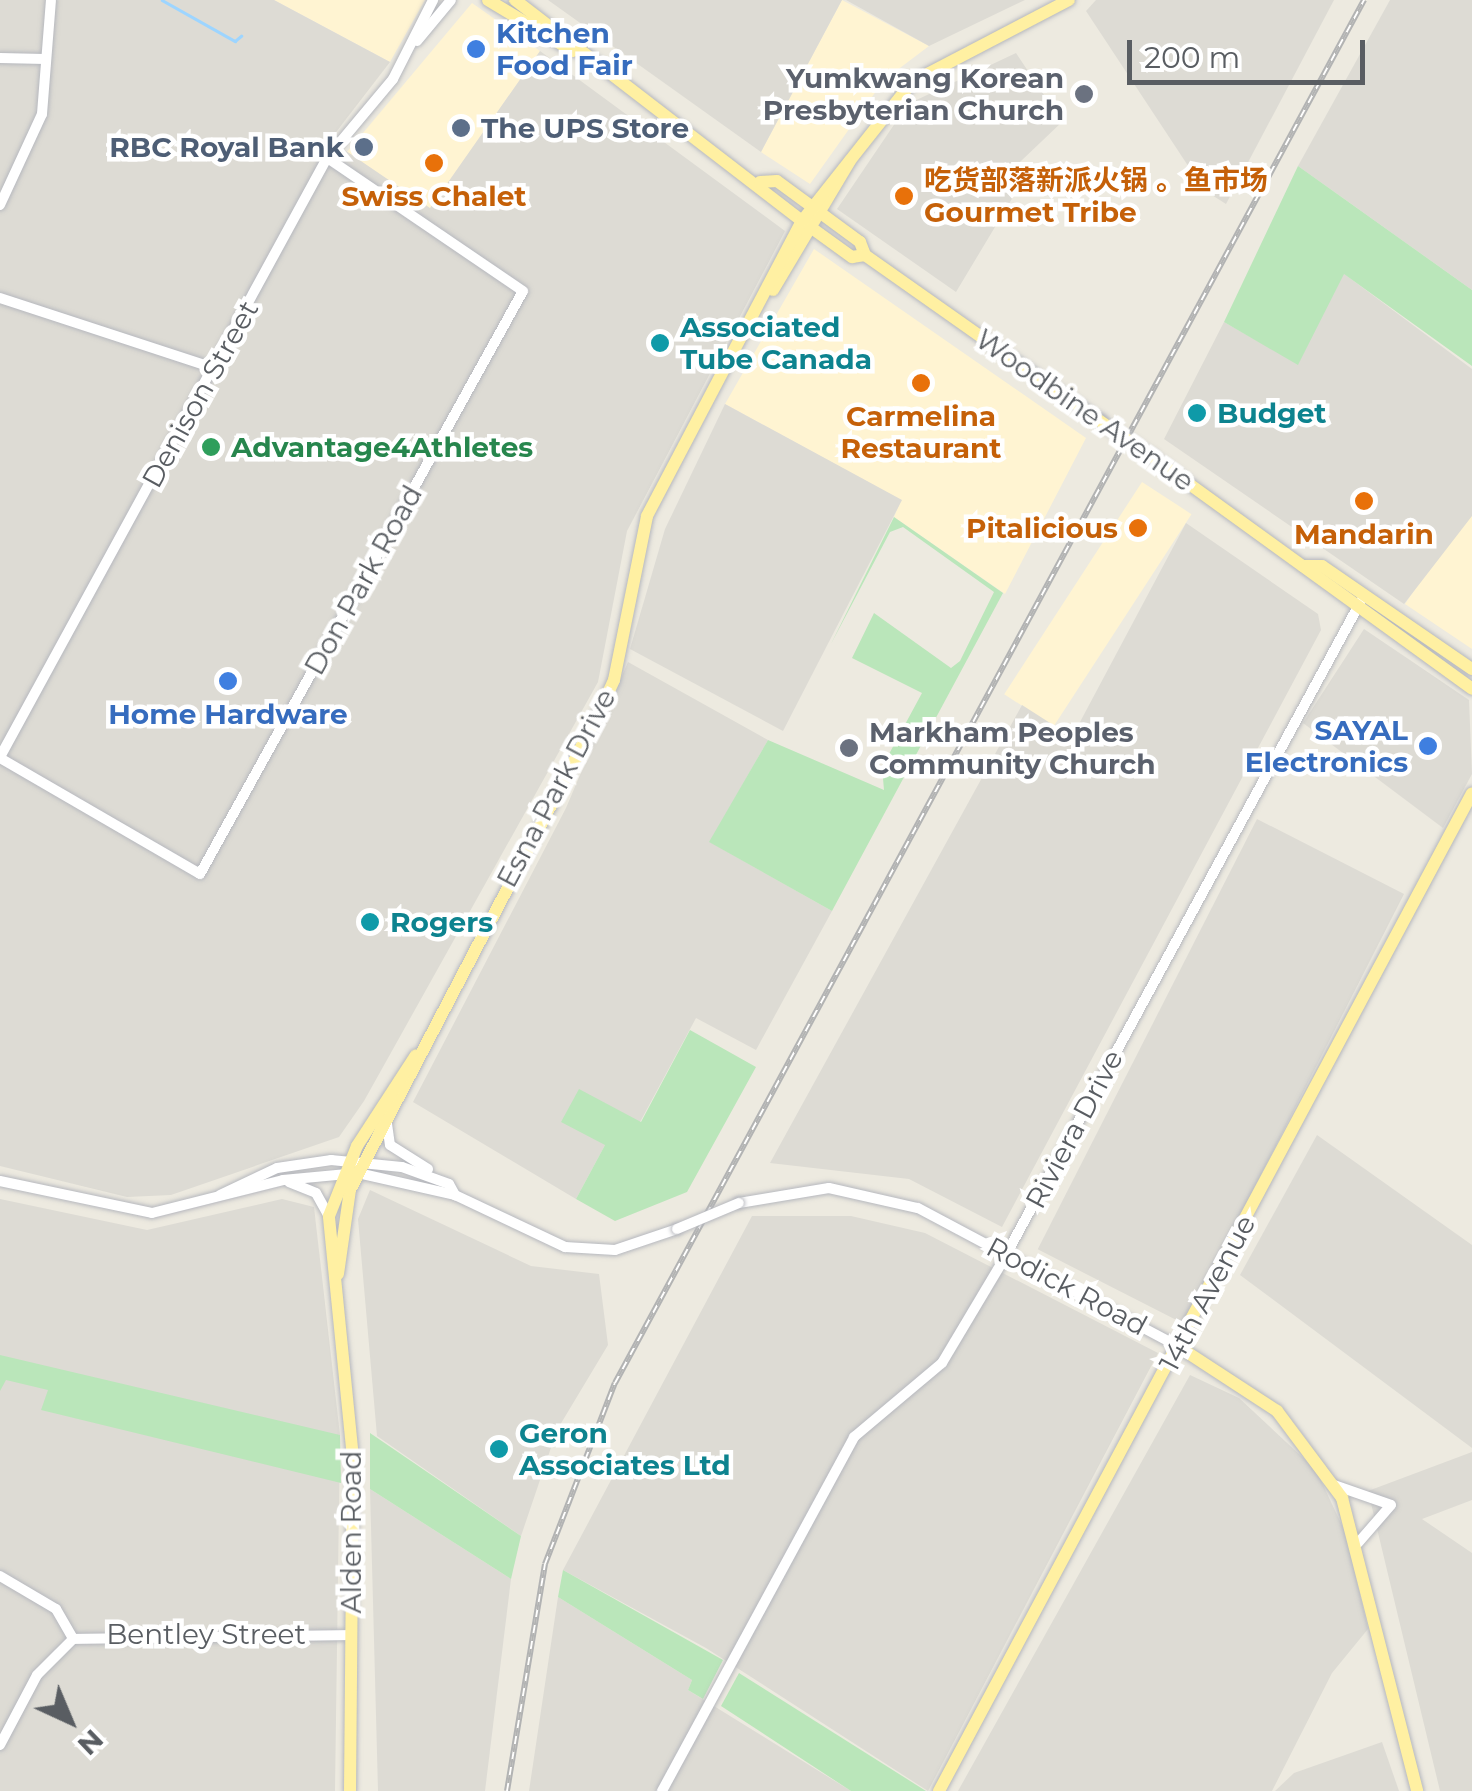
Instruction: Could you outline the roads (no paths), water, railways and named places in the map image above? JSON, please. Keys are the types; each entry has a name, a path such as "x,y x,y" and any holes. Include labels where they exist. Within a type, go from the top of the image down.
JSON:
{"main road":[{"name":"Woodbine Avenue","path":"488,0 576,52 760,182 807,225 865,255"},
{"name":"Woodbine Avenue","path":"515,0 576,52"},
{"name":"Esna Park Drive","path":"354,1167 596,720 614,680 647,516 816,210 854,150 912,82 1069,0"},
{"name":"Woodbine Avenue","path":"760,182 777,181 865,255 1304,566 1356,610 1470,679"},
{"name":"Woodbine Avenue","path":"1304,566 1322,566 1447,653 1470,679"},
{"name":"14th Avenue","path":"939,1791 1472,793"},
{"name":"Esna Park Drive","path":"354,1167 389,1118 417,1053"},
{"name":"Alden Road","path":"350,1791 353,1458 338,1274 329,1216 354,1167"},
{"name":"Alden Road","path":"338,1274 354,1167"},
{"name":"Rodick Road","path":"1179,1347 1277,1411 1334,1485 1358,1543 1417,1791"}],"street":[{"path":"0,205 39,124 51,0"},
{"name":"Denison Street","path":"416,42 433,0"},
{"name":"Denison Street","path":"0,757 327,158 452,0"},
{"path":"0,58 45,60"},
{"name":"Don Park Road","path":"0,757 200,874 518,300 522,291 327,158"},
{"path":"0,298 214,368"},
{"name":"Riviera Drive","path":"662,1791 854,1436 942,1364 1007,1254 1364,596"},
{"path":"389,1118 390,1146 450,1184 455,1196"},
{"path":"220,1195 276,1168 354,1167 450,1184"},
{"path":"0,1181 140,1213 354,1167"},
{"name":"Rodick Road","path":"354,1167 455,1196 544,1241 590,1251 677,1229 739,1203 791,1188 861,1192 918,1208 1179,1347"},
{"path":"283,1180 316,1193 329,1216"},
{"path":"1334,1485 1390,1505 1358,1543"},
{"path":"0,1576 56,1610 73,1639"},
{"name":"Bentley Street","path":"0,1745 37,1675 73,1639 350,1635"}],"waterway":[{"path":"162,0 235,41 241,36"}],"railway":[{"path":"507,1791 545,1564 615,1383 1364,0"}],"place":[{"name":"Kitchen Food Fair","path":"476,49"},
{"name":"Yumkwang Korean Presbyterian Church","path":"1084,94"},
{"name":"The UPS Store","path":"461,128"},
{"name":"RBC Royal Bank","path":"364,147"},
{"name":"Swiss Chalet","path":"434,163"},
{"name":"吃货部落新派火锅 。鱼市场 Gourmet Tribe","path":"904,196"},
{"name":"Associated Tube Canada","path":"660,343"},
{"name":"Carmelina Restaurant","path":"921,383"},
{"name":"Budget","path":"1197,413"},
{"name":"Advantage4Athletes","path":"211,447"},
{"name":"Mandarin","path":"1364,501"},
{"name":"Pitalicious","path":"1138,528"},
{"name":"Home Hardware","path":"228,681"},
{"name":"SAYAL Electronics","path":"1428,746"},
{"name":"Markham Peoples Community Church","path":"849,748"},
{"name":"Rogers","path":"370,922"},
{"name":"Geron Associates Ltd","path":"499,1449"}]}
